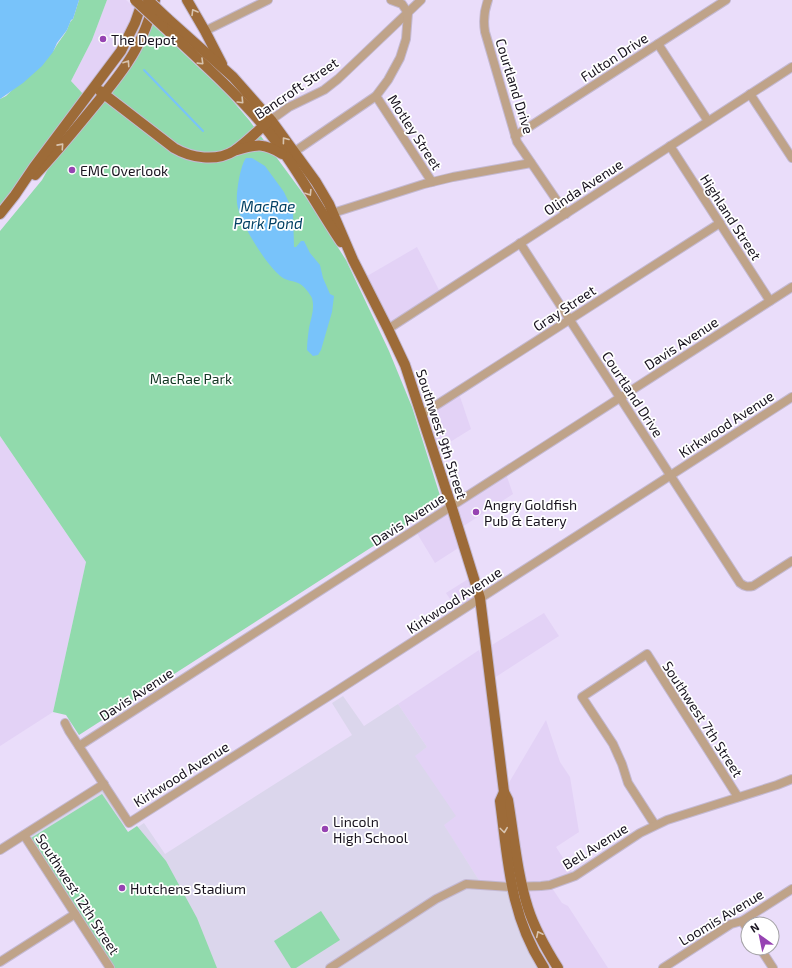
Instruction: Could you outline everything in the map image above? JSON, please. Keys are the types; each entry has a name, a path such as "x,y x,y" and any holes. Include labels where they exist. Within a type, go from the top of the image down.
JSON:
{"main road":[{"name":"Southwest 9th Street","path":"135,0 226,71 267,123 353,260"},
{"path":"0,214 124,46 135,24 143,0"},
{"name":"Southwest 9th Street","path":"148,0 165,22 218,78 267,123 294,152 316,182 333,213 353,260 405,365 480,598 504,792 508,800 522,887 536,930 546,950 558,968"},
{"path":"15,195 78,127 129,61 149,19 155,0"},
{"path":"186,0 205,31 226,71"},
{"name":"Bancroft Street","path":"95,87 182,153 203,157 216,157 233,151 267,123"},
{"path":"233,151 252,145 272,147 285,155 294,168"},
{"name":"Southwest 9th Street","path":"504,792 500,802 511,887 518,913 527,937 544,968"}],"street":[{"path":"205,31 268,0"},
{"path":"294,152 376,96 388,80 400,58 406,39 408,13 402,4 391,0"},
{"name":"Bancroft Street","path":"267,123 289,107 324,90 338,79 421,0"},
{"name":"Courtland Drive","path":"488,0 485,7 485,32 517,142 566,214"},
{"name":"Fulton Drive","path":"515,136 658,44 714,3 726,0"},
{"path":"658,44 708,121"},
{"name":"Olinda Avenue","path":"388,329 792,67"},
{"path":"750,94 792,158"},
{"name":"Motley Street","path":"376,96 432,182"},
{"name":"Highland Street","path":"670,146 770,301"},
{"path":"333,213 432,182 531,163"},
{"name":"Gray Street","path":"421,415 720,223"},
{"name":"Courtland Drive","path":"520,243 740,583 744,586 754,586 792,561"},
{"name":"Davis Avenue","path":"79,746 792,287"},
{"name":"Kirkwood Avenue","path":"104,784 129,823 792,397"},
{"name":"Southwest 7th Street","path":"655,825 628,783 622,764 613,744 582,697 646,654 738,797"},
{"path":"0,850 104,784 65,723"},
{"name":"Bell Avenue","path":"330,968 436,899 466,884 522,887 550,885 566,880 655,825 792,779"},
{"name":"Southwest 12th Street","path":"24,835 110,968"},
{"name":"Loomis Avenue","path":"750,916 792,889"},
{"path":"0,962 75,914"},
{"name":"Loomis Avenue","path":"664,968 731,924 740,922"},
{"path":"765,956 773,968"}],"shaded area":[{"path":"107,0 126,0 137,10 121,43 84,95 71,81 92,40"},
{"path":"417,247 441,294 388,329 362,279"},
{"path":"458,391 471,429 434,452 421,415"},
{"path":"0,436 86,562 53,712 0,746"},
{"path":"505,471 513,494 459,529 463,545 435,563 415,530"},
{"path":"473,576 480,598 459,612 446,593"},
{"path":"544,613 559,636 491,680 487,648"},
{"path":"479,650 495,711 504,791 546,720 560,762 570,777 579,832 556,847 575,876 550,885 562,903 568,906 608,968 558,968 522,887 482,885 443,824 455,816 414,756 427,747 398,704"},
{"name":"Lincoln High School","path":"343,696 364,726 398,704 427,747 415,756 456,816 444,825 482,885 511,887 544,968 113,968 24,835 104,784 128,834 144,823 165,854 352,735 332,703"}],"green space":[{"path":"79,0 107,0 92,40 71,81 84,95 80,98 43,146 17,186 0,207 0,99 6,96 54,50 73,19"},
{"name":"MacRae Park","path":"151,23 226,93 249,120 307,199 346,260 389,351 412,407 442,502 79,735 66,715 53,712 86,562 0,436 0,231 42,180 54,158"},
{"name":"Hutchens Stadium","path":"102,794 128,832 137,826 166,861 197,918 217,968 115,968 31,838"},
{"path":"321,911 340,940 296,968 291,968 274,941"}],"water":[{"path":"0,0 79,0 73,19 71,20 67,30 42,66 23,83 0,99"},
{"name":"MacRae Park Pond","path":"246,158 252,158 265,166 284,192 293,211 294,247 296,247 301,241 304,241 310,253 320,265 323,278 330,294 334,296 332,312 321,350 318,355 313,356 307,350 309,328 313,310 312,298 302,285 283,278 269,264 248,232 239,211 237,203 238,186 240,173"}],"waterway":[{"path":"144,70 203,131"}],"place":[{"name":"The Depot","path":"103,39"},
{"name":"EMC Overlook","path":"72,170"},
{"name":"Angry Goldfish Pub & Eatery","path":"476,512"},
{"name":"Lincoln High School","path":"325,829"},
{"name":"Hutchens Stadium","path":"122,888"}]}
